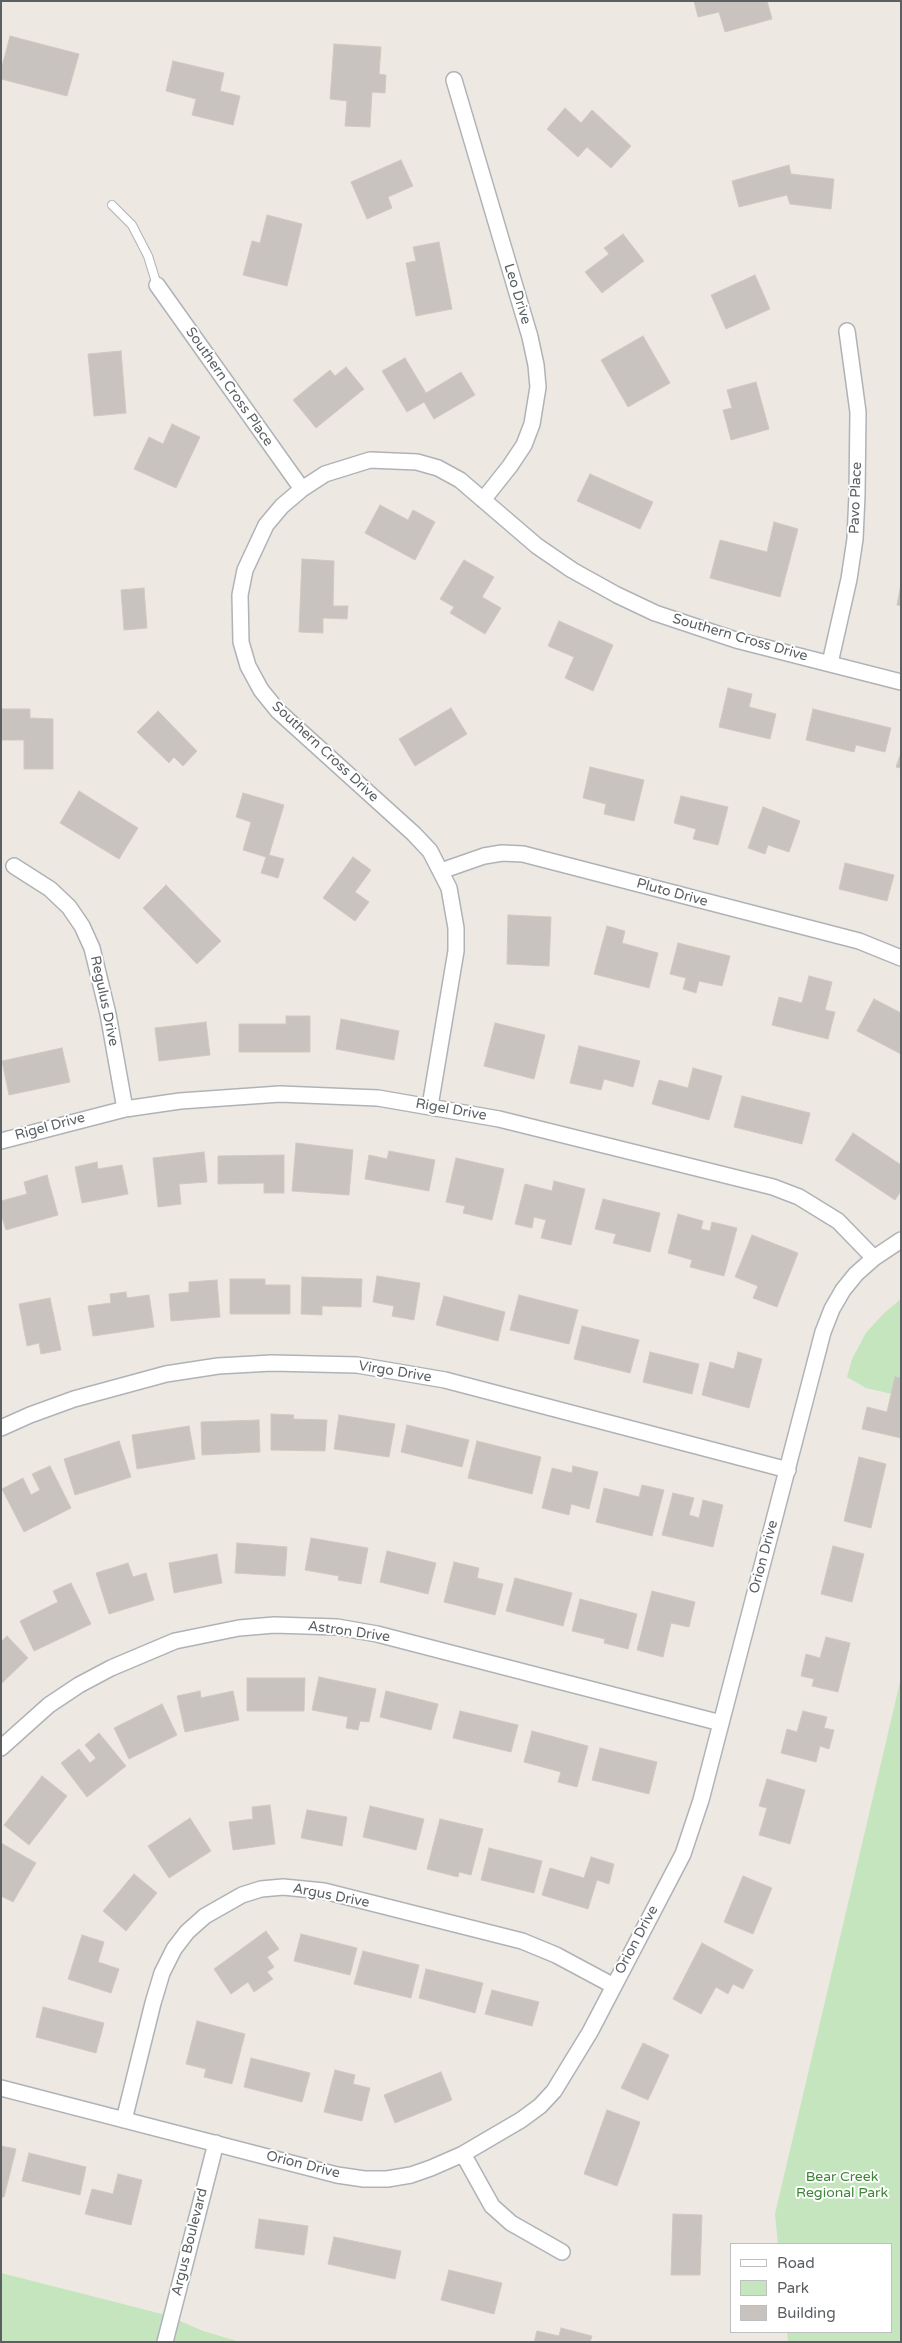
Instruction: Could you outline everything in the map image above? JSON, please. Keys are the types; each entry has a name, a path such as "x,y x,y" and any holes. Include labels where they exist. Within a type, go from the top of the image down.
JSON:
{"street":[{"name":"Leo Drive","path":"454,80 530,338 538,380 536,406 524,445 484,500"},
{"name":"Southern Cross Place","path":"157,285 302,489"},
{"name":"Pavo Place","path":"830,663 849,580 855,539 858,412 847,331"},
{"name":"Southern Cross Drive","path":"430,1106 456,950 453,906 441,871 430,851 414,834 278,711 261,690 248,666 241,642 240,595 245,570 266,525 282,506 324,474 348,466 370,460 417,462 438,468 460,480 538,546 572,570 632,602 696,628 901,682"},
{"name":"Pluto Drive","path":"441,871 484,856 502,853 523,854 859,941 901,958"},
{"name":"Regulus Drive","path":"14,866 50,889 69,907 82,926 92,948 108,1014 125,1108"},
{"name":"Rigel Drive","path":"1,1141 125,1108 180,1101 280,1094 378,1098 499,1119 773,1187 799,1197 838,1221 874,1258"},
{"name":"Orion Drive","path":"1,2088 337,2175 387,2179 411,2175 463,2154 521,2120 540,2106 554,2091 590,2032 612,1985 683,1854 701,1800 788,1470 822,1332 843,1290 874,1258 901,1240"},
{"name":"Virgo Drive","path":"1,1428 74,1399 166,1374 218,1366 272,1363 357,1365 445,1380 788,1470"},
{"name":"Astron Drive","path":"1,1748 49,1705 79,1685 111,1668 175,1641 239,1628 274,1625 337,1627 377,1634 721,1723"},
{"name":"Argus Drive","path":"124,2120 155,1996 162,1973 174,1949 187,1932 205,1916 242,1895 262,1889 283,1887 324,1891 522,1941 556,1955 612,1985"},
{"name":"Argus Boulevard","path":"165,2342 216,2143"},
{"path":"463,2154 492,2206 511,2223 562,2252"}],"lane":[{"path":"112,205 132,224 148,256 157,285"}],"green space":[{"path":"901,1299 901,1396 866,1388 847,1377 852,1359 866,1333 884,1313"},
{"name":"Bear Creek Regional Park","path":"901,1678 901,2342 788,2342 787,2333 892,2333 892,2243 778,2243 775,2214"},
{"path":"1,2273 166,2315 203,2331 240,2342 1,2342"}],"building":[{"path":"694,1 767,1 772,19 725,32 719,12 698,17"},
{"path":"10,36 79,54 67,96 1,79 1,70"},
{"path":"334,44 381,47 379,74 386,75 385,93 372,92 370,127 345,126 347,101 330,99"},
{"path":"173,61 224,73 220,91 240,96 233,125 192,115 196,99 166,91"},
{"path":"565,108 581,123 592,110 631,146 611,168 587,147 578,157 547,129"},
{"path":"401,160 413,186 388,197 392,208 367,219 351,182"},
{"path":"789,165 791,174 834,179 831,209 790,204 787,195 739,207 732,181"},
{"path":"267,215 302,224 287,286 243,275 252,241 260,243"},
{"path":"623,234 644,261 602,293 585,272 609,254 604,248"},
{"path":"439,242 452,309 416,316 406,263 416,261 413,247"},
{"path":"755,275 770,309 726,329 711,295"},
{"path":"643,336 670,383 628,407 601,360"},
{"path":"121,351 126,413 94,416 88,354"},
{"path":"405,358 426,393 461,372 475,395 434,419 424,402 407,412 382,371"},
{"path":"346,367 364,389 316,428 293,400 330,370 335,376"},
{"path":"756,382 769,429 731,440 723,410 732,408 727,390"},
{"path":"172,424 200,437 176,488 134,469 149,437 163,444"},
{"path":"590,474 653,502 640,529 577,501"},
{"path":"380,505 408,520 413,510 435,522 415,560 365,533"},
{"path":"774,522 798,529 780,597 710,578 720,540 767,552"},
{"path":"302,559 334,561 333,606 348,606 347,619 323,618 323,633 299,632"},
{"path":"464,560 494,577 482,597 501,608 485,634 450,613 454,607 440,599"},
{"path":"901,584 901,606 897,605"},
{"path":"144,588 147,628 124,630 121,590"},
{"path":"559,621 613,645 593,691 565,678 574,657 548,646"},
{"path":"728,688 752,694 749,707 776,714 770,739 719,727"},
{"path":"451,708 467,734 415,766 399,739"},
{"path":"2,709 30,709 30,718 53,719 53,769 24,769 24,740 2,740"},
{"path":"813,709 891,728 885,752 856,745 854,752 806,740"},
{"path":"158,711 197,751 183,766 174,757 169,763 137,732"},
{"path":"901,753 901,768 896,767"},
{"path":"590,767 644,780 634,821 604,814 606,804 583,798"},
{"path":"79,791 138,828 119,859 60,823"},
{"path":"243,793 284,805 269,855 284,859 278,878 261,873 266,857 243,850 251,822 236,817"},
{"path":"681,796 728,807 718,845 693,839 696,829 674,823"},
{"path":"763,807 800,821 789,852 768,845 765,854 748,848"},
{"path":"353,857 371,870 355,892 369,902 355,921 323,898"},
{"path":"845,863 894,875 887,901 839,889"},
{"path":"166,885 221,941 197,964 143,908"},
{"path":"508,915 551,917 549,966 507,964"},
{"path":"607,926 625,931 622,943 658,953 649,988 594,974"},
{"path":"678,943 730,956 722,986 699,981 696,993 683,989 686,978 670,974"},
{"path":"809,976 832,982 825,1010 835,1012 828,1039 772,1025 779,997 802,1003"},
{"path":"874,999 901,1013 901,1054 857,1031"},
{"path":"286,1016 310,1016 310,1052 239,1052 239,1024 286,1024"},
{"path":"341,1019 399,1031 394,1060 336,1049"},
{"path":"206,1022 210,1055 159,1061 155,1028"},
{"path":"495,1023 545,1035 534,1079 484,1066"},
{"path":"579,1046 640,1061 633,1087 604,1079 601,1090 570,1083"},
{"path":"62,1048 70,1082 9,1095 2,1061"},
{"path":"693,1068 722,1076 709,1120 652,1104 659,1080 688,1088"},
{"path":"742,1096 810,1113 802,1144 734,1127"},
{"path":"853,1133 901,1165 901,1191 895,1200 835,1160"},
{"path":"296,1143 353,1150 349,1195 292,1191"},
{"path":"389,1151 435,1160 429,1191 365,1179 369,1155 387,1159"},
{"path":"204,1152 207,1182 179,1184 181,1204 158,1207 153,1158"},
{"path":"284,1155 284,1193 264,1193 264,1183 218,1184 218,1156"},
{"path":"456,1158 504,1169 492,1220 463,1213 465,1206 446,1202"},
{"path":"97,1162 98,1169 122,1165 128,1194 82,1203 75,1167"},
{"path":"47,1175 58,1215 6,1230 1,1214 1,1201 27,1194 24,1182"},
{"path":"554,1181 585,1189 571,1245 541,1238 546,1220 534,1217 532,1228 515,1224 525,1184 552,1191"},
{"path":"603,1199 660,1213 650,1252 613,1243 616,1234 595,1229"},
{"path":"678,1214 703,1221 701,1229 710,1231 712,1222 737,1228 724,1276 690,1267 692,1260 668,1253"},
{"path":"752,1235 798,1253 777,1307 753,1298 758,1286 735,1277"},
{"path":"377,1276 420,1283 414,1320 392,1316 394,1306 373,1302"},
{"path":"302,1277 362,1279 361,1307 322,1306 322,1315 301,1314"},
{"path":"230,1279 265,1279 265,1285 290,1285 290,1314 230,1314"},
{"path":"217,1280 220,1317 171,1321 169,1294 189,1292 189,1282"},
{"path":"126,1292 127,1298 149,1295 154,1327 93,1336 88,1306 111,1303 110,1294"},
{"path":"519,1295 578,1310 569,1344 510,1330"},
{"path":"444,1296 505,1312 498,1341 436,1325"},
{"path":"50,1298 61,1350 41,1354 39,1343 27,1346 19,1304"},
{"path":"582,1326 639,1340 630,1373 574,1359"},
{"path":"650,1352 699,1364 692,1394 643,1382"},
{"path":"738,1352 762,1359 749,1408 702,1395 710,1362 734,1369"},
{"path":"895,1377 901,1378 901,1438 862,1429 867,1407 887,1412"},
{"path":"271,1414 294,1415 293,1419 327,1420 325,1451 271,1450"},
{"path":"339,1415 395,1424 389,1457 334,1449"},
{"path":"259,1420 260,1452 202,1455 201,1422"},
{"path":"407,1425 469,1440 462,1467 401,1452"},
{"path":"189,1426 195,1459 137,1469 132,1435"},
{"path":"119,1441 131,1477 75,1495 64,1459"},
{"path":"477,1441 541,1457 532,1494 468,1478"},
{"path":"859,1457 886,1464 871,1528 844,1521"},
{"path":"50,1466 71,1508 24,1532 2,1489 23,1478 31,1495 40,1490 32,1474"},
{"path":"573,1466 598,1472 589,1509 571,1504 569,1515 542,1508 552,1468 572,1473"},
{"path":"642,1485 664,1490 652,1536 596,1522 604,1488 639,1497"},
{"path":"673,1493 694,1498 689,1515 699,1518 703,1500 723,1505 713,1547 662,1535"},
{"path":"311,1538 368,1548 361,1584 338,1580 339,1576 305,1570"},
{"path":"237,1543 287,1547 285,1576 235,1573"},
{"path":"833,1546 864,1554 852,1602 821,1594"},
{"path":"387,1551 436,1563 428,1594 380,1582"},
{"path":"217,1554 222,1583 174,1593 169,1563"},
{"path":"454,1562 479,1568 477,1578 503,1584 495,1615 444,1602"},
{"path":"128,1563 133,1577 146,1573 154,1600 109,1614 96,1573"},
{"path":"515,1578 572,1593 563,1626 506,1611"},
{"path":"71,1583 91,1624 34,1651 20,1621 58,1602 53,1591"},
{"path":"652,1591 695,1602 689,1627 671,1623 663,1657 637,1650"},
{"path":"580,1599 637,1614 628,1649 604,1643 605,1639 572,1631"},
{"path":"7,1636 28,1658 1,1684 1,1642"},
{"path":"826,1637 850,1643 838,1692 812,1686 814,1679 801,1676 806,1654 820,1658"},
{"path":"319,1677 376,1689 369,1722 360,1721 358,1730 346,1728 348,1717 312,1710"},
{"path":"247,1678 305,1678 304,1711 247,1711"},
{"path":"200,1691 201,1698 233,1691 239,1720 185,1732 177,1696"},
{"path":"386,1691 438,1704 431,1730 380,1717"},
{"path":"162,1704 177,1735 129,1759 114,1728"},
{"path":"460,1711 518,1725 511,1752 453,1738"},
{"path":"803,1711 827,1717 824,1728 834,1730 829,1749 820,1746 816,1762 781,1753 787,1729 797,1732"},
{"path":"532,1731 588,1746 577,1787 558,1782 561,1772 524,1762"},
{"path":"99,1733 126,1766 87,1797 61,1763 79,1749 90,1763 96,1758 85,1745"},
{"path":"600,1748 657,1762 649,1794 592,1780"},
{"path":"42,1776 67,1796 29,1845 4,1825"},
{"path":"767,1779 805,1790 790,1844 759,1835 767,1808 759,1806"},
{"path":"270,1805 275,1844 233,1850 229,1822 253,1819 252,1807"},
{"path":"370,1806 424,1819 416,1850 363,1837"},
{"path":"307,1810 347,1817 342,1846 301,1838"},
{"path":"190,1818 211,1851 169,1878 148,1846"},
{"path":"440,1819 483,1829 471,1875 459,1872 458,1877 427,1869"},
{"path":"1,1843 36,1863 13,1902 1,1896"},
{"path":"489,1848 542,1861 534,1893 481,1880"},
{"path":"591,1857 614,1864 609,1884 597,1880 588,1909 542,1895 550,1868 584,1878"},
{"path":"134,1874 157,1893 126,1931 103,1911"},
{"path":"743,1876 772,1888 753,1934 724,1922"},
{"path":"266,1931 279,1949 267,1957 274,1967 267,1972 273,1979 254,1992 248,1982 231,1994 214,1969"},
{"path":"301,1934 357,1948 350,1975 294,1961"},
{"path":"82,1935 104,1942 98,1962 119,1969 111,1993 68,1979"},
{"path":"702,1943 753,1970 743,1989 733,1984 728,1994 716,1987 701,2014 673,1999"},
{"path":"363,1951 419,1965 411,1998 354,1984"},
{"path":"426,1969 483,1983 475,2013 419,1998"},
{"path":"492,1990 539,2002 532,2026 485,2014"},
{"path":"43,2007 104,2023 96,2053 36,2037"},
{"path":"197,2021 245,2034 232,2084 204,2077 206,2069 186,2064"},
{"path":"643,2043 669,2055 648,2100 621,2088"},
{"path":"251,2058 310,2073 302,2102 244,2087"},
{"path":"335,2070 355,2075 353,2084 370,2088 362,2121 324,2112"},
{"path":"441,2072 452,2100 395,2123 384,2095"},
{"path":"607,2110 640,2122 617,2186 584,2174"},
{"path":"1,2146 16,2149 4,2197 1,2197"},
{"path":"29,2153 86,2167 80,2195 22,2181"},
{"path":"118,2174 142,2180 131,2225 85,2214 92,2189 113,2194"},
{"path":"673,2214 702,2215 700,2275 671,2275"},
{"path":"259,2219 308,2226 304,2255 255,2248"},
{"path":"334,2237 401,2251 395,2279 328,2264"},
{"path":"449,2270 502,2283 494,2314 441,2300"},
{"path":"561,2328 592,2336 590,2342 534,2342 537,2331 559,2336"}]}
